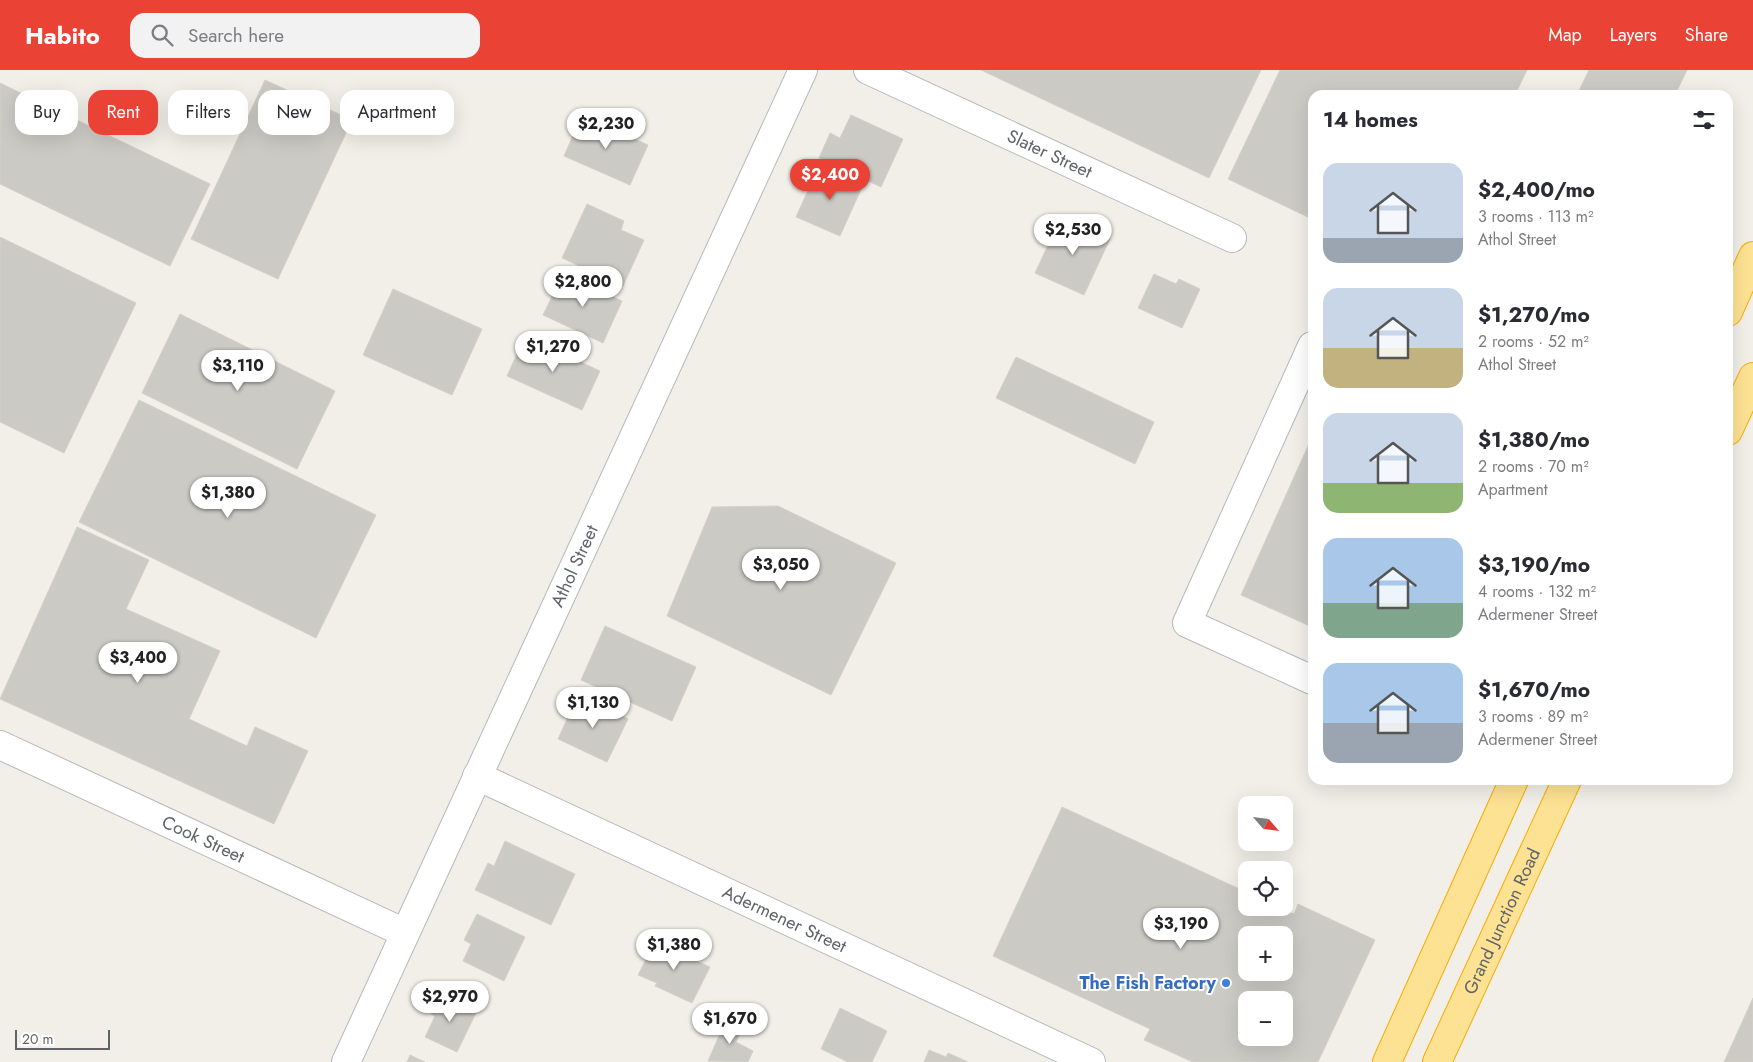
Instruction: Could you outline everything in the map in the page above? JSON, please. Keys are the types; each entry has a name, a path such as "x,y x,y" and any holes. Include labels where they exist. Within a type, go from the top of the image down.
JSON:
{"highway":[{"path":"1733,301 1753,256"},
{"path":"1733,421 1753,376"},
{"path":"1387,1062 1512,785"},
{"name":"Grand Junction Road","path":"1437,1062 1565,785"}],"street":[{"name":"Athol Street","path":"346,1062 803,70"},
{"name":"Slater Street","path":"868,70 1232,238"},
{"path":"1308,355 1187,623 1308,678"},
{"name":"Cook Street","path":"0,745 405,933"},
{"name":"Adermener Street","path":"477,776 1091,1062"}],"building":[{"path":"981,70 1261,70 1209,178"},
{"path":"1280,70 1527,70 1517,90 1308,90 1308,217 1228,179"},
{"path":"1589,70 1687,70 1677,90 1579,90"},
{"path":"265,80 287,90 260,90"},
{"path":"0,83 15,90 15,135 78,135 78,121 88,125 88,135 108,135 210,184 170,266 0,184"},
{"path":"258,95 258,135 330,135 330,110 340,114 340,135 345,135 278,279 191,239 239,135 248,135 248,117"},
{"path":"582,115 648,145 630,185 564,156"},
{"path":"851,115 903,139 881,187 819,158 830,133 840,138"},
{"path":"819,166 863,185 840,236 796,217"},
{"path":"587,204 624,221 621,230 644,240 623,286 562,258"},
{"path":"1061,217 1110,239 1084,295 1035,273"},
{"path":"0,237 136,303 64,453 0,422"},
{"path":"563,274 622,301 603,343 543,315"},
{"path":"1154,274 1176,284 1179,279 1200,289 1182,328 1138,308"},
{"path":"393,289 482,329 452,395 363,355"},
{"path":"180,314 335,391 297,469 142,393"},
{"path":"525,336 600,371 582,410 507,376"},
{"path":"1016,357 1154,422 1135,464 996,398"},
{"path":"139,400 376,515 316,638 79,522"},
{"path":"1308,446 1308,625 1241,595"},
{"path":"778,506 896,563 831,695 667,616 712,507"},
{"path":"77,527 149,560 126,609 220,651 189,719 247,746 255,727 308,751 274,824 0,699"},
{"path":"605,626 696,667 672,721 581,680"},
{"path":"578,695 628,719 607,762 558,739"},
{"path":"1062,807 1238,888 1238,916 1293,916 1298,904 1375,940 1318,1062 1193,1062 1144,1040 1150,1029 993,956"},
{"path":"505,841 575,874 551,925 475,890 488,863 494,866"},
{"path":"477,914 525,937 504,981 463,961 471,944 464,940"},
{"path":"658,936 677,945 674,951 710,967 692,1003 655,986 657,983 638,975"},
{"path":"441,994 477,1011 457,1052 425,1037 435,1016 431,1014"},
{"path":"1753,998 1753,1062 1724,1062"},
{"path":"840,1008 887,1031 872,1062 848,1062 821,1049"},
{"path":"727,1018 744,1026 736,1042 753,1051 748,1062 708,1061"},
{"path":"929,1050 946,1057 948,1053 968,1062 924,1062"},
{"path":"410,1055 425,1062 407,1062"}],"place":[{"name":"The Fish Factory","path":"1226,983"}]}
